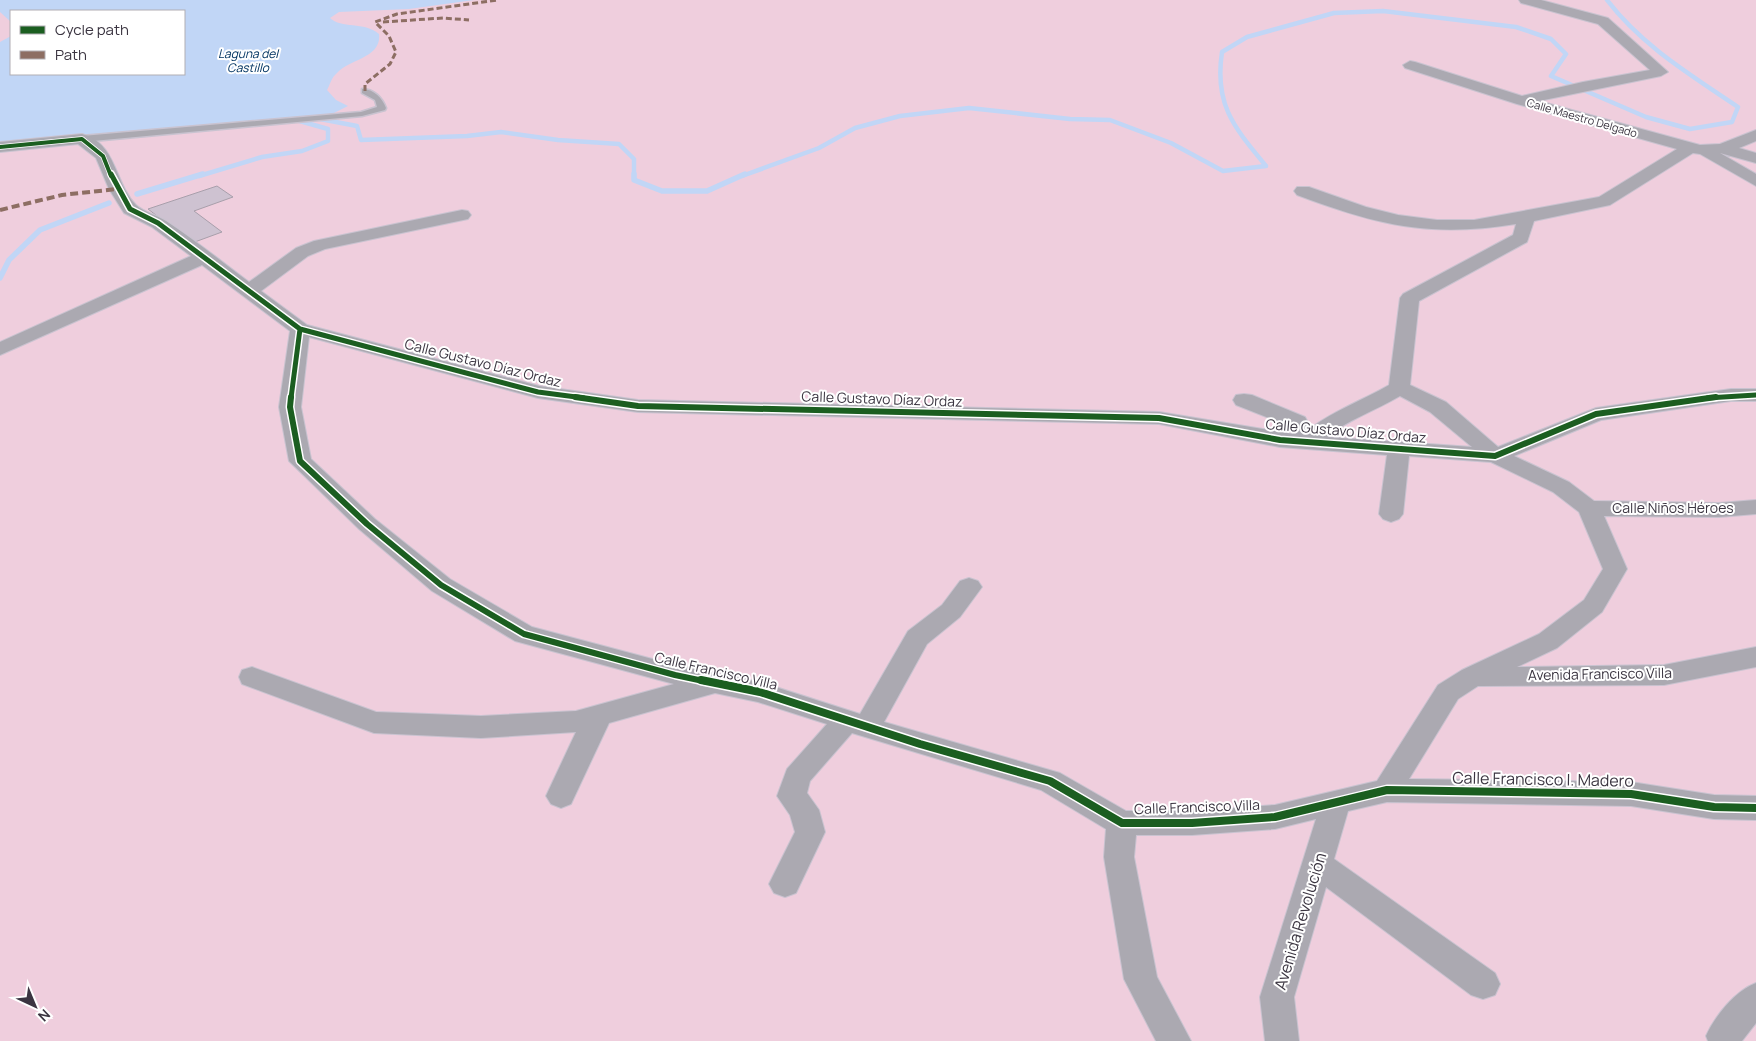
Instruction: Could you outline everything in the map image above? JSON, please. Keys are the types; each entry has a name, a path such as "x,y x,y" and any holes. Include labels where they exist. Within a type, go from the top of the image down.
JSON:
{"street":[{"name":"Calle Maestro Delgado","path":"1522,101 1583,86 1661,72 1603,21 1526,0"},
{"path":"1410,65 1522,101"},
{"name":"Calle Maestro Delgado","path":"1522,101 1698,150"},
{"path":"1303,192 1355,211 1406,223 1458,226 1526,217 1604,201 1698,150 1724,148 1756,135"},
{"path":"0,147 82,139"},
{"name":"Calle Gustavo Díaz Ordaz","path":"82,139 103,156 116,189 130,209 158,223 300,329 538,392 638,406 1159,418 1280,440 1494,456 1596,414 1731,395 1756,395"},
{"path":"1724,148 1756,158"},
{"path":"1698,150 1756,181"},
{"path":"249,291 302,252 320,245 462,215"},
{"path":"1399,388 1410,298 1521,238 1526,217"},
{"path":"0,349 205,257"},
{"name":"Calle Francisco Villa","path":"300,329 290,407 300,461 367,524 441,585 524,634 675,675 760,692 857,724 1050,781 1122,822 1192,823 1275,817 1387,790"},
{"path":"1244,400 1297,422 1308,441 1336,419 1366,407 1399,388"},
{"path":"1387,790 1448,692 1472,677 1548,641 1594,606 1615,570 1589,508 1561,487 1494,456 1438,408 1399,388"},
{"path":"1391,514 1399,448"},
{"name":"Calle Niños Héroes","path":"1589,508 1719,510 1756,507"},
{"path":"785,884 810,832 804,810 792,796 797,778 857,724 917,638 951,611 968,586"},
{"name":"Avenida Francisco Villa","path":"1472,677 1664,675 1756,657"},
{"path":"252,677 374,722 481,727 576,722 715,683"},
{"path":"561,796 598,716"},
{"name":"Calle Francisco I. Madero","path":"1387,790 1631,794 1714,807 1756,808"},
{"name":"Avenida Revolución","path":"1282,1041 1277,996 1336,802"},
{"path":"1122,822 1119,857 1141,978 1174,1041"},
{"path":"1317,862 1483,984"},
{"path":"1725,1041 1723,1036 1756,998"}],"lane":[{"path":"82,139 362,114 382,108 378,99 365,91"}],"shaded area":[{"path":"0,0 1756,0 1756,1041 0,1041"}],"water":[{"name":"Laguna del Castillo","path":"0,0 474,0 409,9 339,12 330,18 340,23 367,28 379,34 379,42 370,53 342,68 332,79 327,90 336,100 348,106 332,114 0,144 0,42 10,37 10,75 185,75 185,10 10,10 10,21 0,12"}],"building":[{"path":"217,186 233,197 194,211 222,232 192,243 148,209"}],"waterway":[{"path":"742,176 819,148 855,128 900,116 969,108 1070,119 1110,120 1171,143 1223,171 1266,166 1244,139 1229,114 1221,87 1222,52 1247,37 1334,13 1383,11 1516,27 1551,39 1566,54 1551,76 1646,117 1690,129 1732,122 1738,107 1651,46 1607,0"},
{"path":"304,116 357,126 361,140 467,136 501,132 558,140 619,144 634,159 634,180 662,191 707,191 745,174"},
{"path":"199,176 262,157 302,151 328,141 328,129 289,118"},
{"path":"137,194 203,174"},
{"path":"0,278 9,260 40,230 109,203"}],"marked path":[{"path":"365,91 365,84 385,70 396,52 389,36 375,22 397,14 497,0"},
{"path":"383,22 443,18 469,20"},
{"path":"0,210 62,195 117,189"}],"cycle path":[{"path":"0,147 82,139 103,156 117,189 130,209 158,223 300,329 538,392 638,406 1159,418 1280,440 1495,456 1596,414 1731,395 1756,395"},
{"path":"300,329 290,407 300,461 367,524 441,585 524,634 675,675 760,692 920,744 1050,781 1122,823 1192,823 1275,817 1387,790 1631,794 1714,807 1756,808"}]}
